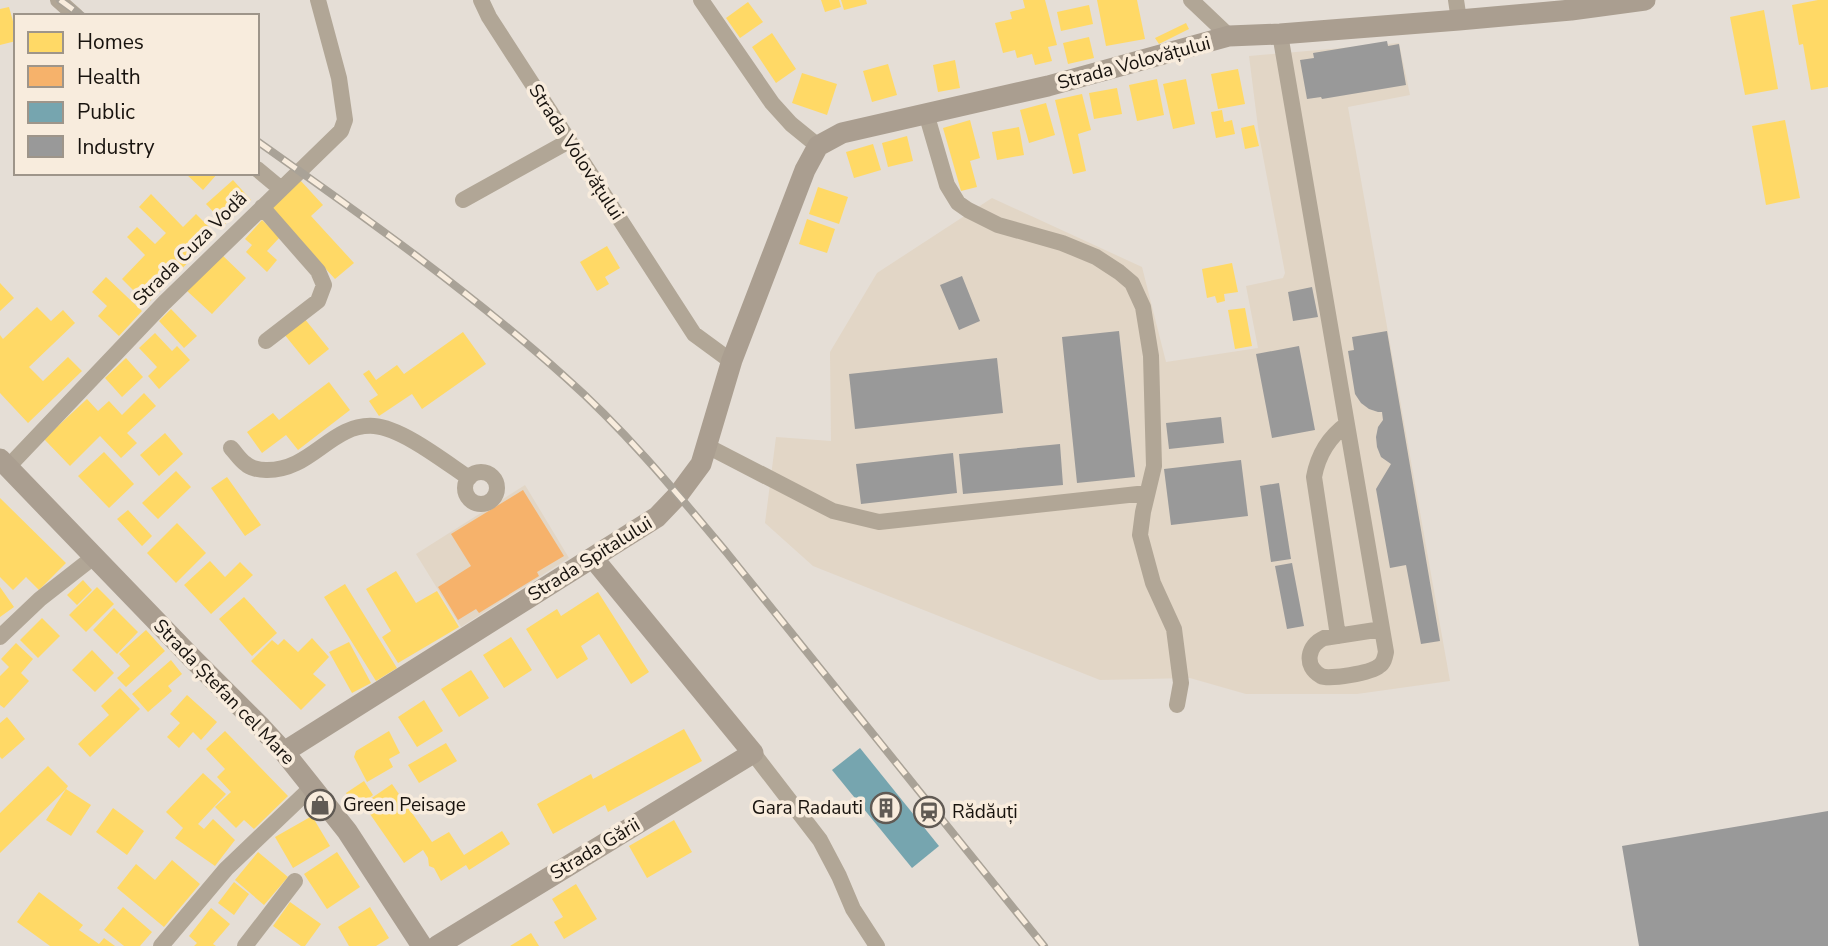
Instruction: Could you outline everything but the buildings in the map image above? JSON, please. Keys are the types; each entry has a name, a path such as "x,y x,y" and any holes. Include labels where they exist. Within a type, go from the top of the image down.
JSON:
{"main road":[{"name":"Strada Volovățului","path":"818,146 842,133 1048,86 1229,36 1280,34 1457,10 1572,10 1645,0"},
{"name":"Strada Spitalului","path":"284,752 657,517 678,495 701,464 732,360 805,170 818,146"},
{"name":"Strada Ștefan cel Mare","path":"4,463 284,752 348,831 422,946"},
{"path":"593,558 753,753"},
{"name":"Strada Gării","path":"437,946 753,753"}],"street":[{"path":"58,0 74,14"},
{"name":"Strada Cuza Vodă","path":"4,463 341,131 345,120 339,78 318,0"},
{"name":"Strada Volovățului","path":"481,0 489,17 695,334 732,360"},
{"path":"701,0 772,103 791,124 818,146"},
{"path":"1191,0 1229,36"},
{"path":"1280,34 1386,652 1384,660 1371,670 1329,678 1313,669 1309,661 1312,646 1317,641 1382,629"},
{"path":"926,113 947,186 958,203 999,225 1062,243 1096,257 1132,283 1143,307 1151,356 1154,466 1140,535 1153,583 1174,629 1181,683 1177,705"},
{"path":"463,200 569,141"},
{"path":"259,171 281,189"},
{"path":"262,207 318,271 324,285 318,300 266,341"},
{"path":"1338,636 1314,477 1317,462 1330,440 1348,424"},
{"path":"231,448 247,466 262,471 280,470 298,464 339,435 355,428 373,426 390,430 426,449 469,478"},
{"path":"707,446 833,511 879,522 1147,493"},
{"path":"0,637 40,599 95,556"},
{"path":"753,753 820,840 853,909 877,946"},
{"path":"161,946 226,869 313,786"},
{"path":"246,946 295,881"}],"shaded area":[{"path":"1399,43 1410,95 1348,107 1450,681 1357,694 1246,694 1190,678 1100,680 813,566 765,523 776,437 831,441 830,352 877,273 992,198 1142,267 1166,362 1258,348 1246,286 1283,278 1285,273 1259,135 1249,56"},
{"path":"525,485 569,558 461,627 416,554"}],"railway":[{"path":"60,0 79,14"},
{"path":"259,142 491,314 608,418 727,553 1044,946"}],"place":[{"name":"Green Peisage","path":"320,805"},
{"name":"Gara Radauti","path":"886,808"},
{"name":"Rădăuți","path":"929,812"}]}
